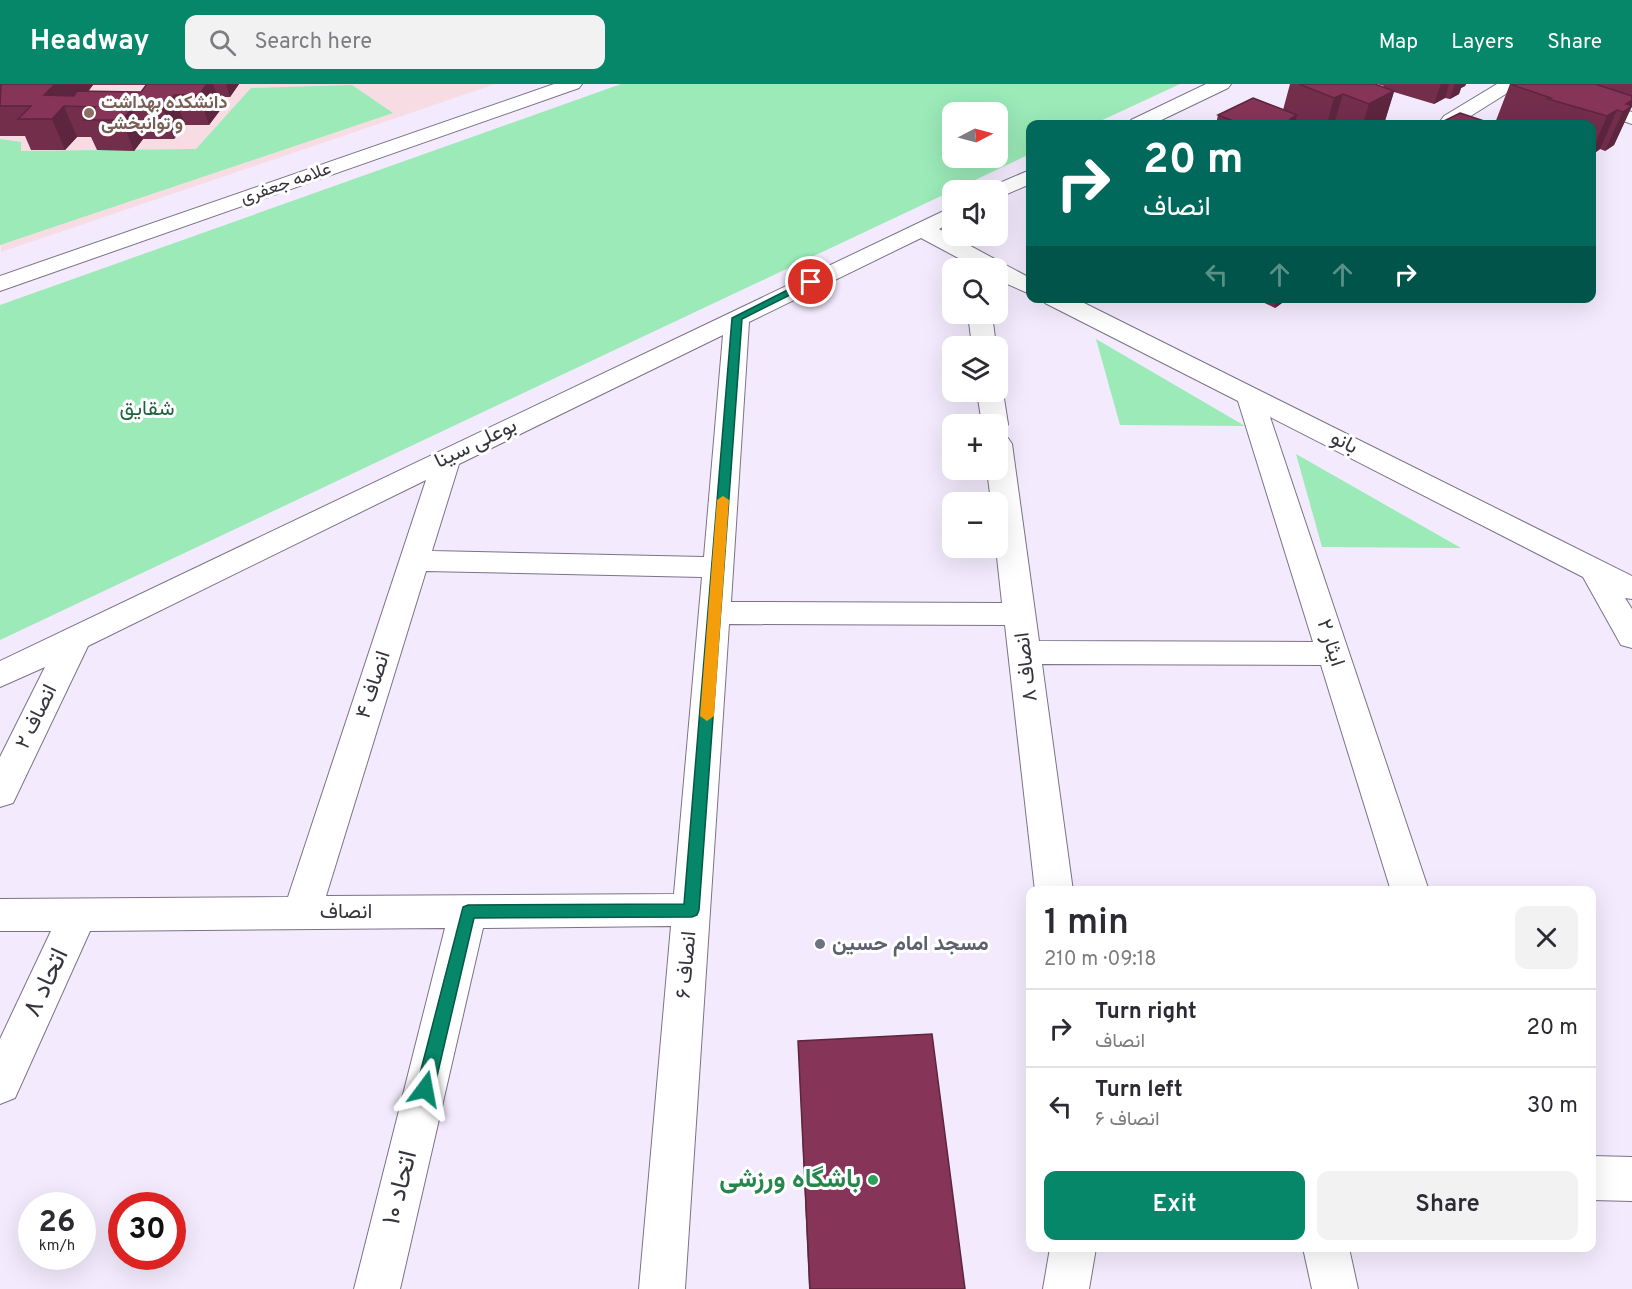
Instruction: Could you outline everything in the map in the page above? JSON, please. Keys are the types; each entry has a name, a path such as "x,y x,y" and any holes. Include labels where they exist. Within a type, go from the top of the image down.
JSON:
{"street":[{"name":"علامه جعفری","path":"4,281 572,84"},
{"path":"1146,120 1221,84"},
{"path":"1451,120 1511,84"},
{"path":"1529,84 1631,118"},
{"path":"1008,187 1026,178"},
{"name":"بوعلی سینا","path":"0,675 942,219"},
{"path":"922,229 966,258"},
{"path":"1008,276 1026,285"},
{"name":"بانو","path":"1064,303 1632,590"},
{"name":"انصاف ۶","path":"662,1289 737,318"},
{"name":"ایثار ۲","path":"1249,395 1408,886"},
{"name":"انصاف ۴","path":"302,912 447,458"},
{"name":"انصاف ۸","path":"1003,480 1053,886"},
{"path":"413,561 718,567"},
{"path":"1593,569 1632,637"},
{"path":"715,613 1021,614"},
{"name":"انصاف ۲","path":"0,793 74,641"},
{"path":"1026,652 1333,654"},
{"name":"انصاف","path":"0,915 692,910"},
{"name":"اتحاد ۱۰","path":"377,1289 468,911"},
{"name":"اتحاد ۸","path":"0,1084 78,914"},
{"path":"1596,1178 1632,1179"},
{"path":"1066,1289 1072,1252"},
{"path":"1327,1252 1335,1289"}],"shaded area":[{"path":"0,84 496,84 1,252"}],"green space":[{"name":"شقایق","path":"621,84 1180,84 1103,120 1026,120 1026,156 1008,164 1008,102 942,102 942,168 1000,168 975,180 942,180 942,196 0,640 0,305"},
{"path":"352,85 393,113 0,245 0,139 21,142 21,151 196,149 251,88"},
{"path":"1096,339 1245,426 1120,425"},
{"path":"1296,454 1461,548 1322,547"}],"building":[{"path":"1,84 55,84 44,95 74,96 77,91 141,92 147,84 207,84 199,95 174,95 163,109 132,108 122,120 84,120 96,107 64,106 52,119 18,119 31,106 0,106"},
{"path":"1299,84 1375,84 1394,91 1369,104 1343,94 1334,98"},
{"path":"1510,84 1595,84 1632,96 1632,100 1626,104 1632,106 1623,112 1617,110 1607,116 1548,99 1551,98"},
{"path":"1253,98 1297,115 1290,119 1293,120 1231,120 1218,115"},
{"path":"1460,113 1481,120 1446,120"},
{"name":"باشگاه ورزشی","path":"932,1034 965,1289 810,1289 798,1041"}],"slow traffic":[{"path":"707,716 723,500"}],"place":[{"name":"دانشکده بهداشت و توانبخشی","path":"89,113"},
{"name":"مسجد امام حسین","path":"820,944"},
{"name":"باشگاه ورزشی","path":"873,1180"}],"route":[{"path":"425,1089 468,911 692,910 737,318 811,282"}]}
